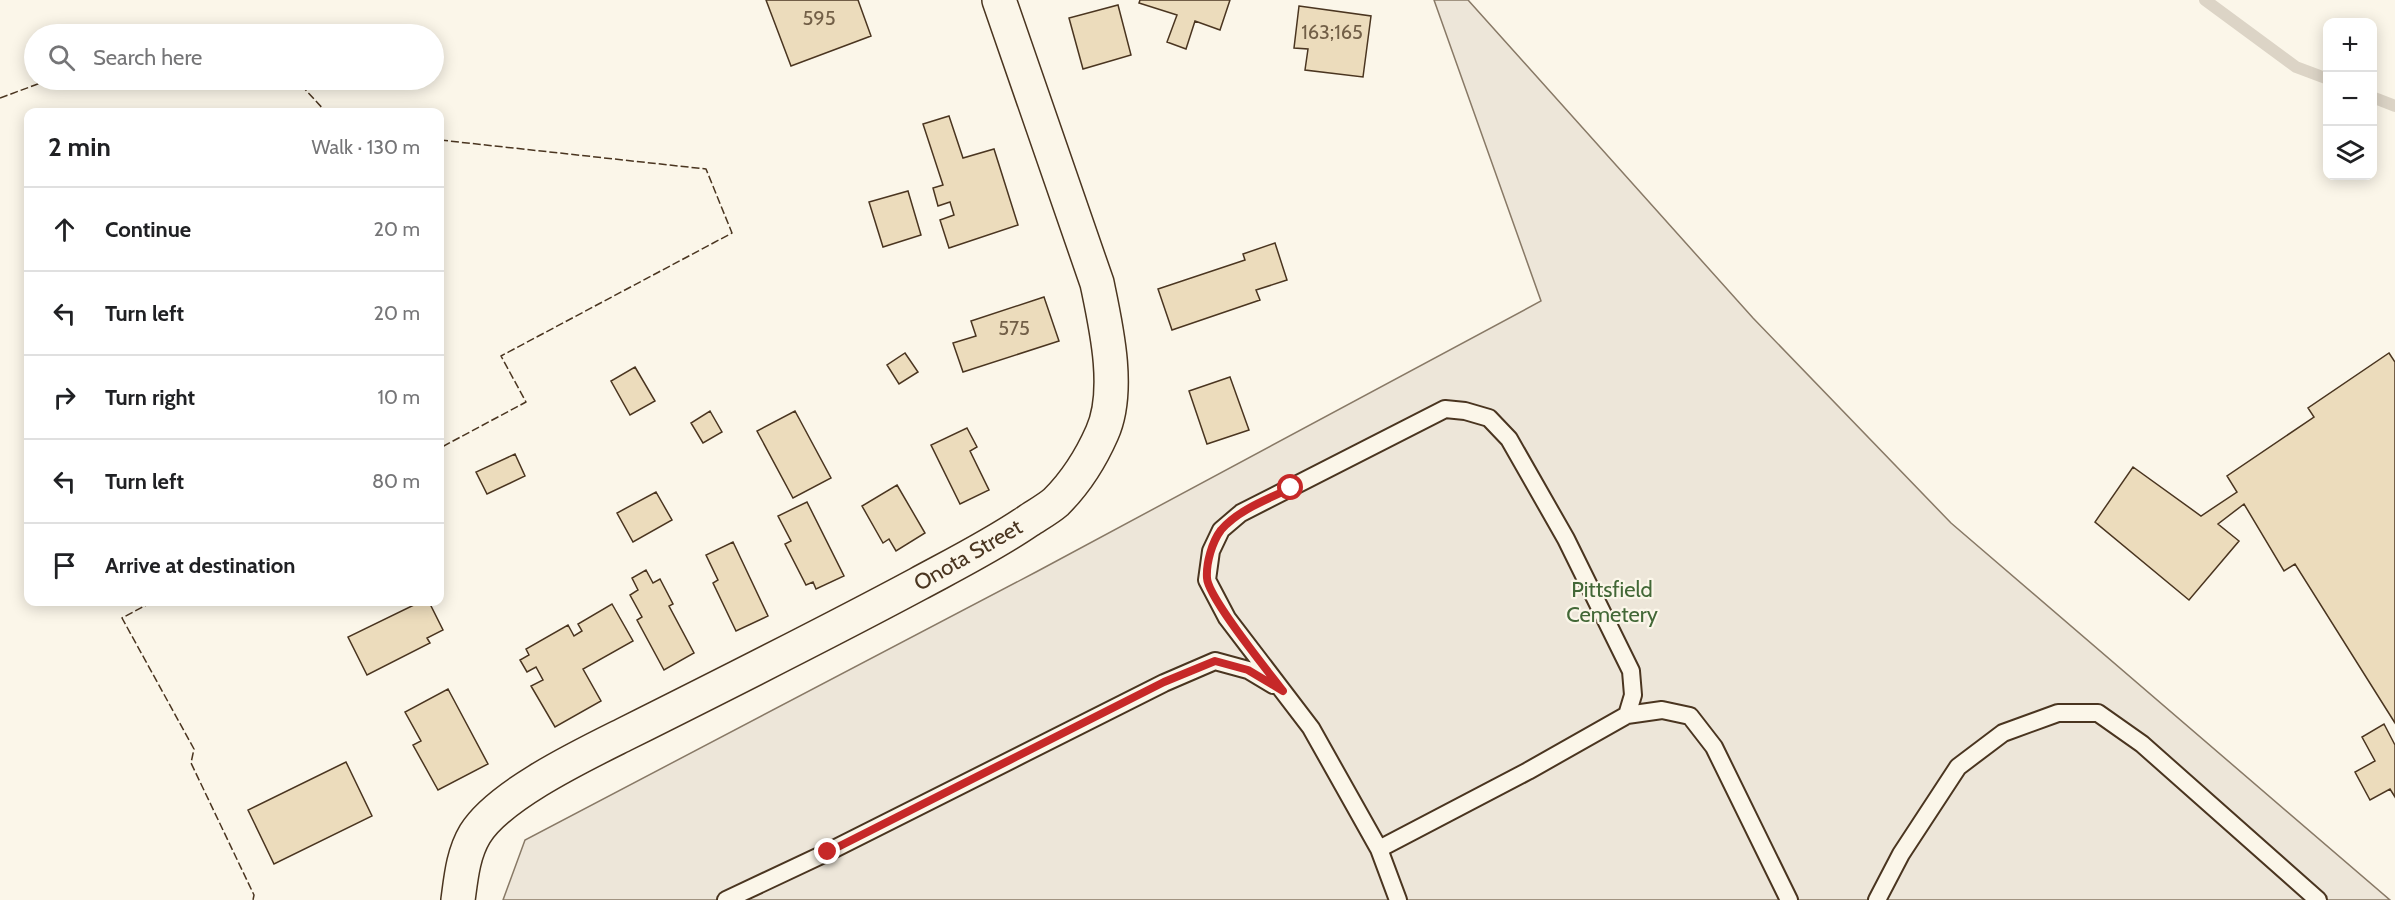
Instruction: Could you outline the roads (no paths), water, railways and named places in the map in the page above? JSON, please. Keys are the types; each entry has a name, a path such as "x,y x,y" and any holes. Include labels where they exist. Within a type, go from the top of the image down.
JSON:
{"street":[{"name":"Onota Street","path":"458,900 462,867 475,834 495,812 529,788 576,758 791,652 999,541 1056,502 1083,470 1104,430 1110,396 1111,365 1105,323 1097,283 999,0"}],"lane":[{"path":"1398,900 1379,849 1311,728 1227,618 1207,580 1211,551 1221,530 1241,513 1445,410 1465,411 1489,418 1509,439 1566,539 1632,671 1633,695 1627,715"},
{"path":"726,900 828,852 1164,682 1215,661 1248,670 1283,691"},
{"path":"1379,849 1528,771 1627,715 1662,710 1690,716 1714,747 1789,900"},
{"path":"1877,900 1901,854 1958,767 2003,733 2058,713 2098,713 2142,744 2318,900"}],"waterway":[{"path":"2205,0 2296,67 2323,77"},
{"path":"2377,99 2395,106"}],"park label":[{"name":"Pittsfield Cemetery","path":"1612,602"}]}
